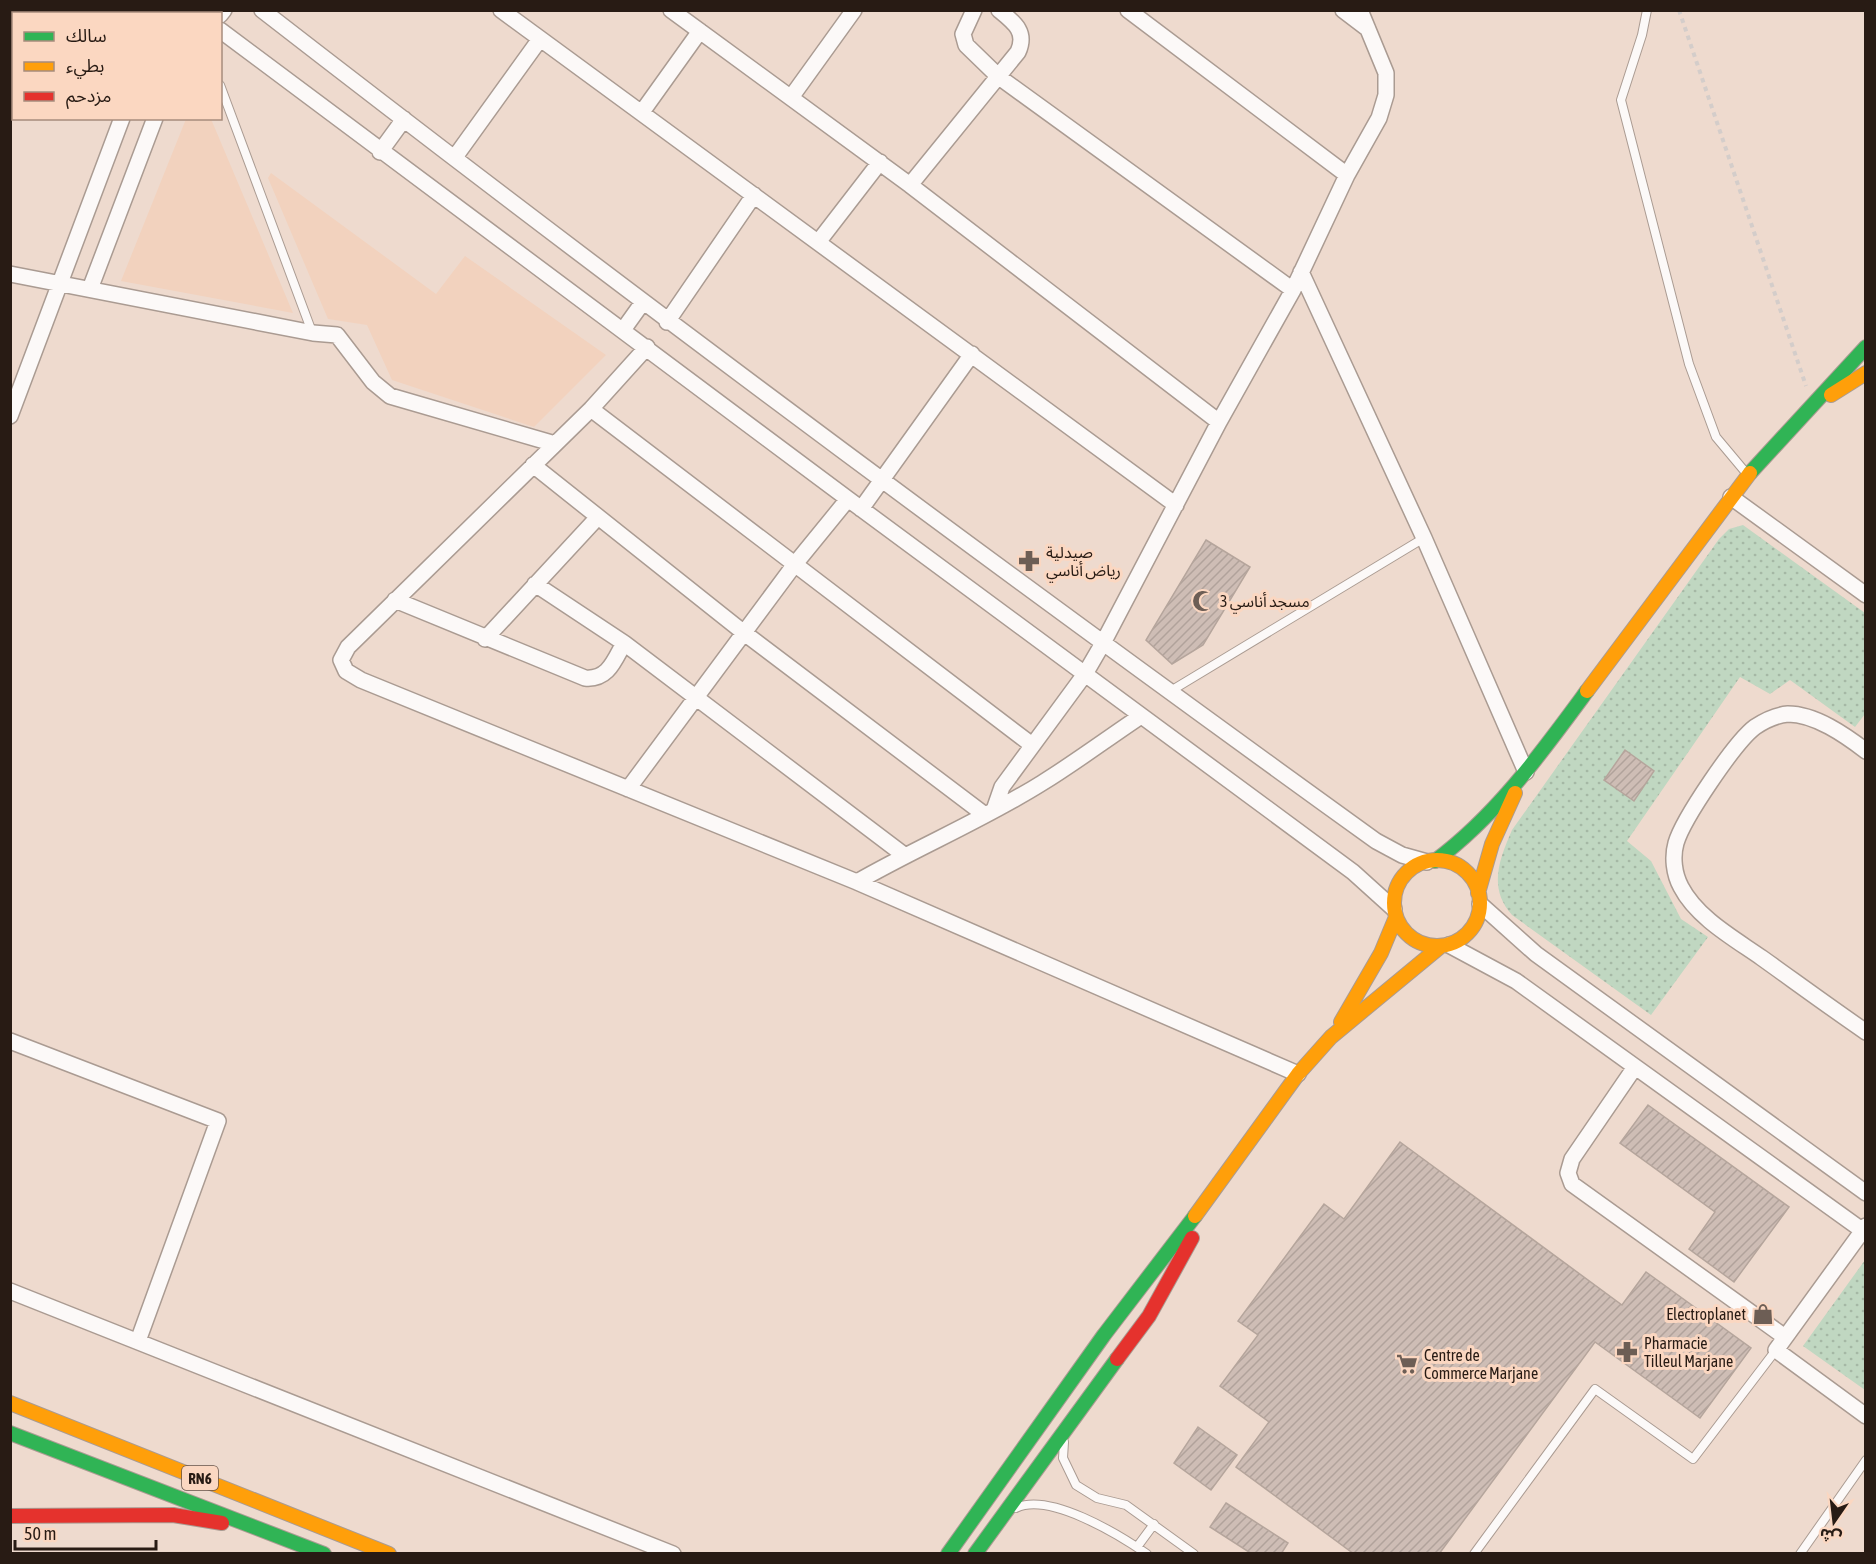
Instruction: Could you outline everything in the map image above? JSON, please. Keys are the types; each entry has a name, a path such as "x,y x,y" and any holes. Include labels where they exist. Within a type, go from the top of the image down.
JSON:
{"main road":[{"path":"1331,1037 1381,953 1395,913 1398,885 1415,866 1431,861 1458,844 1523,776 1748,475 1866,346"},
{"path":"1813,406 1866,373"},
{"path":"948,1554 1104,1335 1226,1178 1298,1074 1331,1037 1445,945 1461,939 1471,929 1492,844 1523,776"},
{"path":"1431,861 1454,864 1462,869 1475,884 1479,899"},
{"path":"1395,913 1403,929 1413,939 1427,945 1445,945"},
{"path":"975,1554 1149,1316 1226,1178"},
{"name":"RN6","path":"10,1403 390,1554"},
{"name":"RN6","path":"10,1433 324,1554"},
{"path":"10,1515 173,1515 260,1528"}],"street":[{"path":"262,10 668,322 1103,644 1376,841 1402,855 1431,861"},
{"path":"501,10 1176,505"},
{"path":"671,10 880,162 1219,422"},
{"path":"792,96 854,10"},
{"path":"974,10 963,34 966,45 999,77 1293,290"},
{"path":"910,185 1018,52 1022,39 1017,26 999,10"},
{"path":"1128,10 1347,175"},
{"path":"1343,10 1368,28"},
{"path":"989,812 1002,787 1085,674 1103,644 1219,422 1293,290 1347,175 1373,132 1386,95 1383,63 1360,10"},
{"path":"642,112 700,31"},
{"path":"222,32 380,152 647,347 848,500 1353,872 1395,913"},
{"path":"455,157 540,39"},
{"path":"380,152 404,119"},
{"path":"10,416 121,120"},
{"path":"90,290 153,120"},
{"path":"819,241 880,162"},
{"path":"668,322 754,195"},
{"path":"1301,272 1424,538 1523,776"},
{"path":"10,274 313,333 337,335 373,382 390,396 555,444"},
{"path":"623,330 643,302"},
{"path":"647,347 591,409 395,600 343,654 342,666 346,671 361,680 857,882 1298,1074"},
{"path":"861,509 972,354"},
{"path":"591,409 1032,746"},
{"path":"533,465 743,632 989,812"},
{"path":"1731,497 1866,595"},
{"path":"628,789 743,632 848,500"},
{"path":"485,639 598,517"},
{"path":"536,584 624,643 904,855"},
{"path":"395,600 573,674 594,679 606,673 624,643"},
{"path":"1864,746 1807,718 1788,714 1770,719 1754,728 1736,746 1685,823 1676,843 1673,864 1680,886 1693,904 1725,931 1866,1032"},
{"path":"857,882 1042,783 1141,716"},
{"path":"1479,899 1536,954 1866,1193"},
{"path":"1445,945 1516,981 1864,1230 1776,1350 1866,1416"},
{"path":"10,1041 218,1121 138,1341"},
{"path":"1635,1067 1572,1159 1568,1173 1572,1184 1785,1337"},
{"path":"10,1291 673,1554"}],"lane":[{"path":"1647,10 1642,35 1621,100 1689,364 1716,437 1748,475"},
{"path":"222,90 313,333"},
{"path":"1169,692 1424,538"},
{"path":"1474,1554 1595,1389 1693,1458 1776,1350"},
{"path":"1067,1430 1063,1458 1076,1485 1097,1498 1126,1505 1194,1554"},
{"path":"1800,1554 1866,1460"},
{"path":"1003,1514 1021,1506 1038,1503 1059,1509 1098,1526 1147,1554"},
{"path":"1137,1547 1154,1524"}],"path":[{"path":"1679,10 1813,406"}],"shaded area":[{"path":"186,120 211,120 293,313 121,281"},
{"path":"271,173 436,294 465,256 606,355 534,427 392,380 367,325 328,319 268,178"}],"green space":[{"path":"1743,525 1865,613 1865,714 1855,727 1790,680 1770,694 1740,677 1627,841 1651,861 1681,919 1708,937 1651,1015 1512,915 1500,895 1498,874 1500,863 1512,830 1719,539 1729,529"},
{"path":"1866,1260 1865,1390 1803,1346"}],"building":[{"path":"1206,540 1250,567 1203,645 1172,664 1146,640"},
{"path":"1625,750 1654,771 1634,801 1604,780"},
{"path":"1648,1105 1789,1207 1734,1282 1689,1249 1715,1212 1620,1143"},
{"name":"Centre de Commerce Marjane","path":"1400,1142 1622,1305 1646,1272 1751,1348 1700,1418 1595,1342 1439,1554 1354,1554 1236,1467 1269,1422 1220,1386 1258,1335 1238,1321 1324,1204 1344,1219"},
{"path":"1198,1427 1237,1455 1211,1490 1174,1463"},
{"path":"1226,1503 1288,1543 1281,1554 1252,1554 1210,1527"}],"traffic: fast":[{"path":"1750,473 1866,347"},
{"path":"1435,861 1479,824 1517,782 1587,691"},
{"path":"948,1554 1104,1335 1195,1216"},
{"path":"975,1554 1117,1359"},
{"path":"10,1433 324,1554"}],"traffic: slow":[{"path":"1831,395 1866,373"},
{"path":"1587,691 1750,473"},
{"path":"1478,893 1492,844 1515,793"},
{"path":"1437,860 1453,864 1467,873 1476,887 1480,903 1476,919 1467,933 1453,942 1437,946 1421,942 1407,933 1398,919 1394,903 1398,887 1407,873 1421,864 1437,860"},
{"path":"1341,1022 1381,953 1396,917"},
{"path":"1195,1216 1298,1074 1331,1037 1441,946"},
{"path":"10,1403 389,1554"}],"traffic: jam":[{"path":"1117,1359 1149,1316 1192,1238"},
{"path":"10,1516 173,1515 222,1523"}],"place":[{"name":"صيدلية رياض أناسي","path":"1029,561"},
{"name":"مسجد أناسي 3","path":"1203,601"},
{"name":"Electroplanet","path":"1763,1314"},
{"name":"Pharmacie Tilleul Marjane","path":"1627,1352"},
{"name":"Centre de Commerce Marjane","path":"1407,1364"}]}
